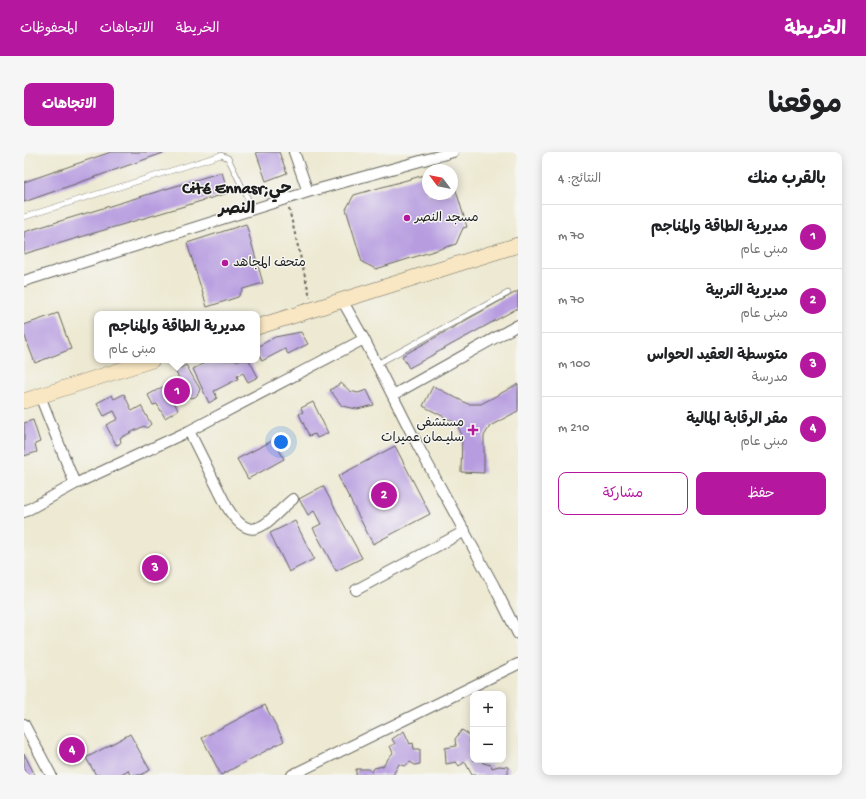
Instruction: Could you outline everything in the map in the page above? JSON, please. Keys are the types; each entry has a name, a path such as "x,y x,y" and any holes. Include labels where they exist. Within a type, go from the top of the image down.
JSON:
{"street":[{"path":"294,152 308,192"},
{"path":"24,281 308,192 453,152"},
{"path":"260,326 518,245"},
{"path":"342,300 364,339 418,446 518,634"},
{"path":"393,395 518,324"},
{"path":"24,512 75,484 189,431 364,339"},
{"path":"24,400 143,363"},
{"path":"40,396 75,484"},
{"path":"189,431 227,507 233,518 239,523 247,528 254,529 260,527 272,519 293,499"},
{"path":"356,590 464,531"},
{"path":"292,775 518,664"},
{"path":"24,724 51,775"}],"lane":[{"path":"24,217 221,155 228,158 253,209"},
{"path":"377,364 508,293"}],"path":[{"path":"287,199 313,309"}],"building":[{"path":"111,152 166,152 24,202 24,182"},
{"path":"256,152 279,152 287,173 266,181"},
{"path":"222,172 228,193 24,254 24,232"},
{"name":"مسجد النصر","path":"422,176 422,200 458,200 458,197 467,227 463,228 456,244 376,269 362,262 346,209 354,195"},
{"name":"متحف المجاهد","path":"246,224 263,283 243,289 238,297 207,307 187,243"},
{"path":"518,291 518,308 409,368 402,356"},
{"path":"58,313 71,349 35,363 24,334 24,325"},
{"path":"301,332 308,344 288,354 285,349 262,361 260,357 260,345 275,337"},
{"path":"204,363 251,363 258,377 248,382 243,373 237,376 238,379 214,391 217,398 209,403 193,369"},
{"path":"186,365 200,389 195,397 191,398 185,393 173,400 178,410 165,418 157,404 153,405 148,395 179,378 175,371"},
{"path":"341,383 350,391 358,393 367,390 374,405 357,409 342,406 330,390"},
{"name":"مستشفى سليـمان عميرات","path":"518,384 518,411 490,426 484,436 484,473 461,472 462,435 456,423 423,406 433,386 468,404 481,404"},
{"path":"124,394 132,411 141,406 151,424 147,428 144,426 120,438 121,442 116,445 106,425 118,419 114,411 104,416 97,403 112,395 114,399"},
{"path":"313,402 328,433 317,438 315,434 309,436 299,414 303,412 301,408"},
{"path":"33,420 40,442 35,444 37,452 24,456 24,423"},
{"path":"274,440 284,459 248,479 237,459"},
{"path":"395,446 430,514 373,544 338,476"},
{"path":"323,486 362,558 336,571 313,528 321,524 314,511 308,515 299,499"},
{"path":"295,521 314,559 289,572 270,533"},
{"path":"265,705 284,741 221,775 202,738"},
{"path":"462,730 470,735 470,763 483,763 491,765 492,768 499,766 508,767 508,774 472,775 465,762 459,766 456,762 446,764 445,748 456,746 455,739"},
{"path":"404,731 410,744 413,743 414,749 420,749 420,764 415,765 410,762 405,766 399,764 393,775 356,775 356,769 368,769 372,772 374,768 383,766 393,753 390,746 395,744 392,739"},
{"path":"130,734 150,770 141,775 130,775 128,770 120,775 96,775 86,758"},
{"path":"24,754 35,775 24,775"}],"place":[{"name":"مسجد النصر","path":"407,218"},
{"name":"متحف المجاهد","path":"225,263"},
{"name":"مديرية الطاقة والمناجم","path":"177,391"},
{"name":"مستشفى سليـمان عميرات","path":"473,430"},
{"name":"مديرية التربية","path":"384,495"},
{"name":"متوسطة العقيد الحواس","path":"155,568"},
{"name":"مقر الرقابة المالية","path":"72,750"}],"district":[{"name":"Cité Ennasr;حي النصر","path":"237,200"}]}
